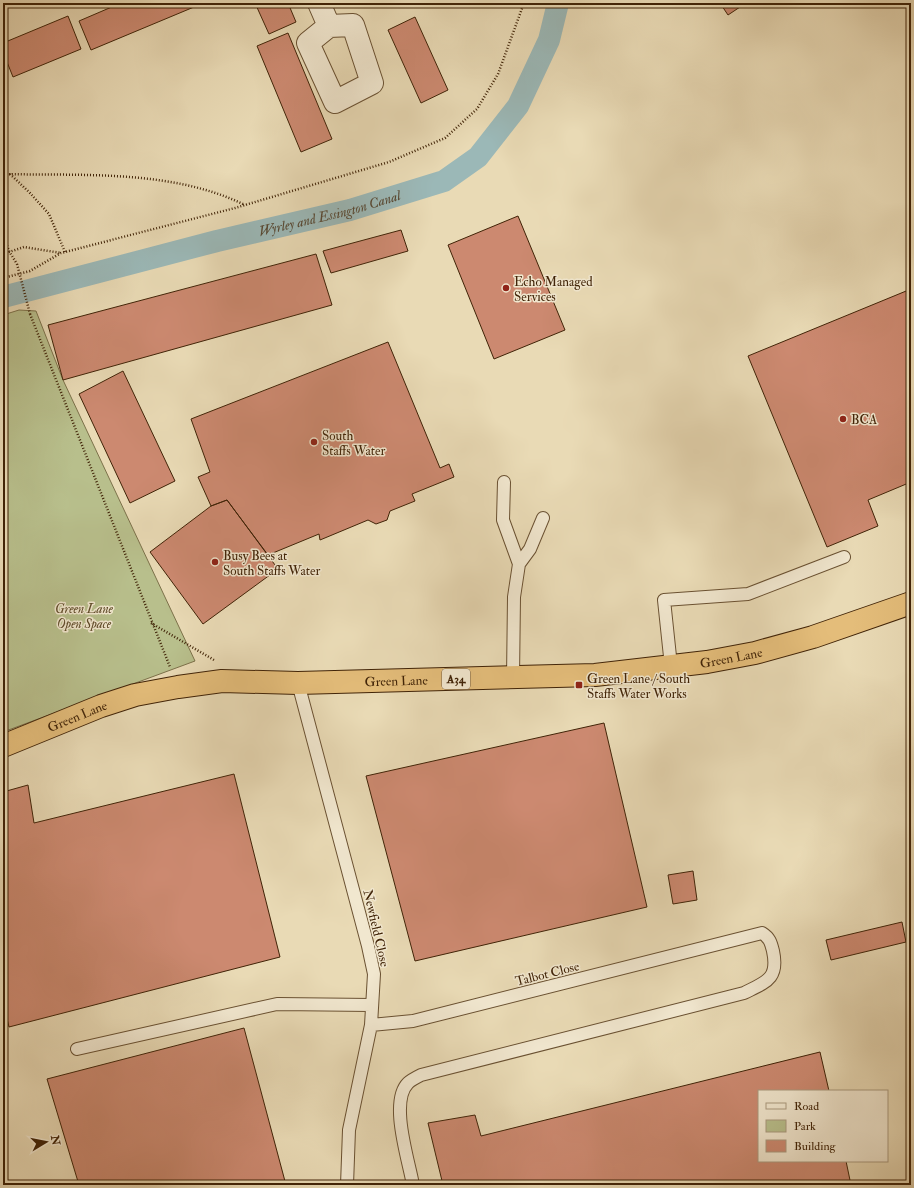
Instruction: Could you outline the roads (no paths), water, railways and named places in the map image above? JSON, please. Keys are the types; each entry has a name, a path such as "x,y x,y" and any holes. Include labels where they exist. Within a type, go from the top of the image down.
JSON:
{"highway":[{"name":"Green Lane","path":"3,746 101,706 135,696 178,687 222,681 298,683 595,675 671,666 755,653 813,637 911,603"}],"street":[{"path":"320,3 329,26"}],"lane":[{"path":"504,482 503,520 519,564"},
{"path":"513,677 514,597 519,564 530,549 543,518"},
{"path":"671,666 664,600 748,594 844,557"},
{"name":"Newfield Close","path":"298,683 368,946 374,974 371,1025 349,1130 347,1185"},
{"name":"Talbot Close","path":"371,1025 413,1021 762,934 767,936 771,941 776,964 773,973 760,985 744,992 421,1075 407,1083 400,1098 400,1119 414,1185"},
{"path":"77,1049 277,1004 301,1003 372,1005"}],"waterway":[{"name":"Wyrley and Essington Canal","path":"3,297 217,241 350,210 444,181 478,157 518,106 549,40 558,3"}],"place":[{"name":"Echo Managed Services","path":"506,288"},
{"name":"BCA","path":"843,419"},
{"name":"South Staffs Water","path":"314,442"},
{"name":"Busy Bees at South Staffs Water","path":"215,562"},
{"name":"Green Lane / South Staffs Water Works","path":"579,685"}],"park label":[{"name":"Green Lane Open Space","path":"84,616"}]}
